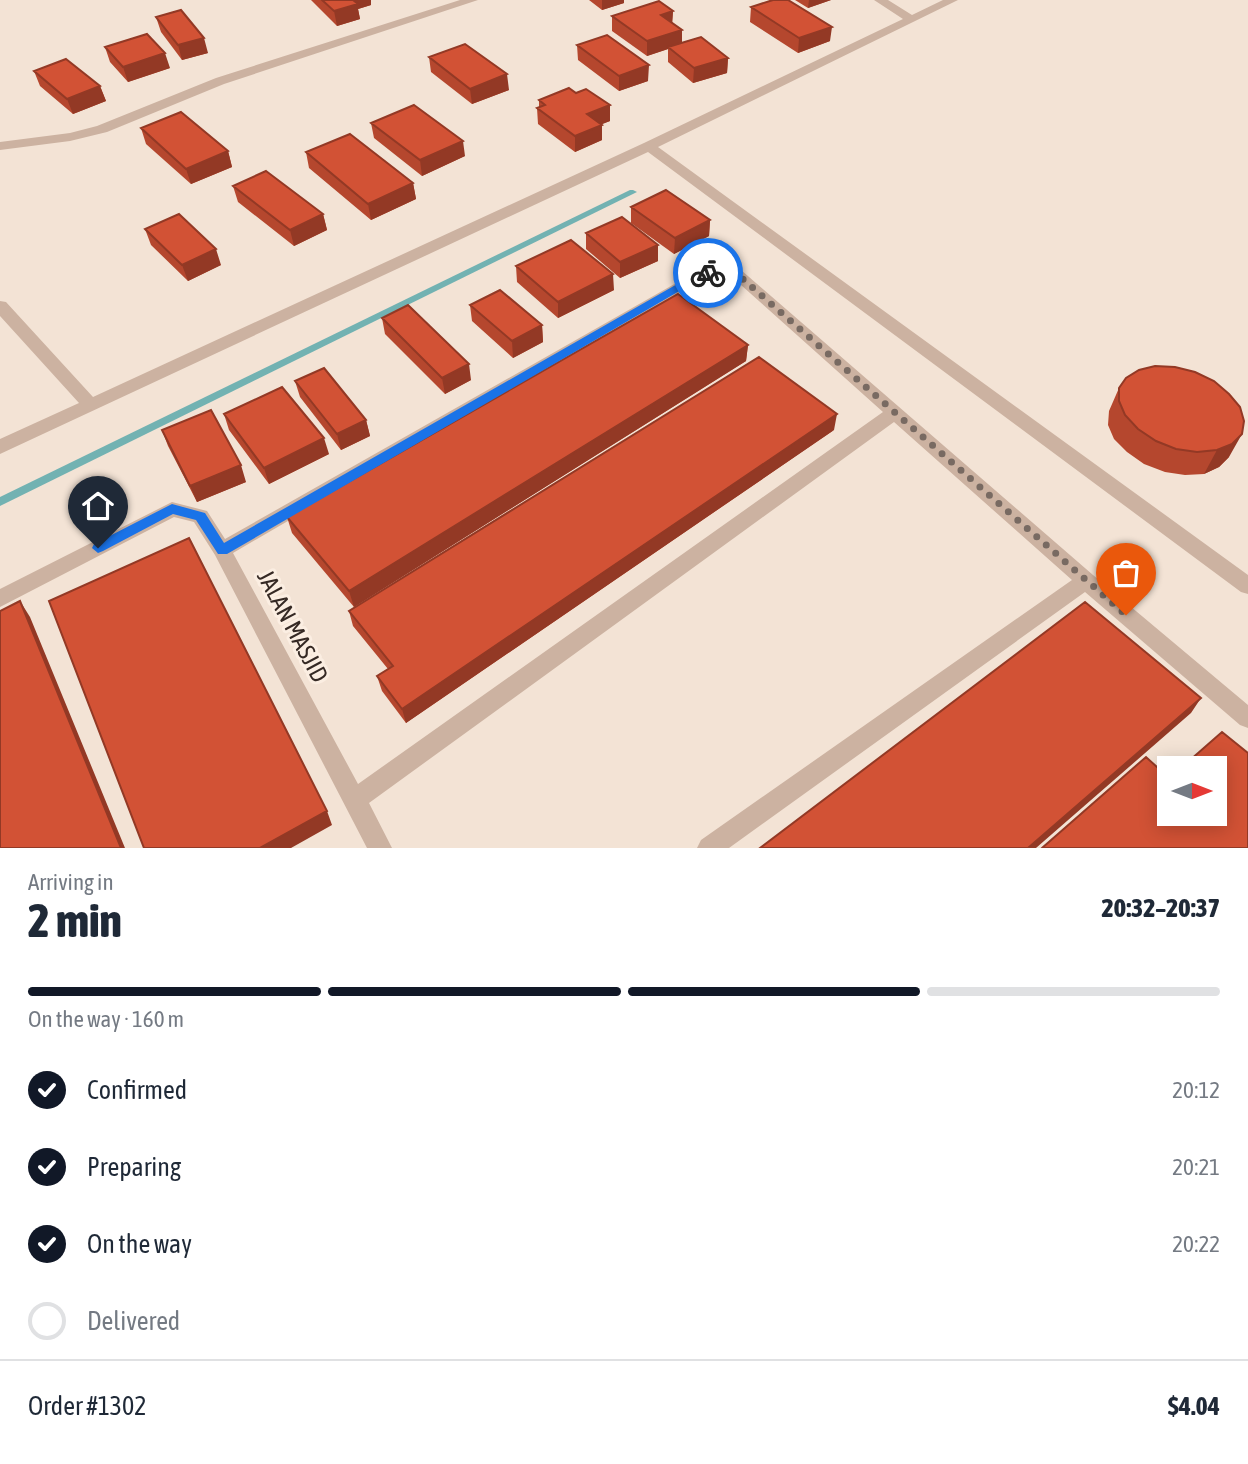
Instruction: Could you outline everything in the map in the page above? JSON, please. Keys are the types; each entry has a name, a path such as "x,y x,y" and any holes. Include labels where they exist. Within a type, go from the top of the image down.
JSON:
{"street":[{"path":"0,146 71,137 102,129 220,81 472,0"},
{"path":"880,0 911,19"},
{"path":"0,447 649,146 952,0"},
{"path":"649,146 1248,586"},
{"path":"222,550 697,277 715,271 736,273 896,411 1086,581 1248,718"},
{"path":"0,306 90,405"},
{"path":"356,799 896,411"},
{"name":"JALAN MASJID","path":"0,599 172,509 200,516 222,550 356,799 375,846"},
{"path":"709,848 1086,581"}],"building":[{"path":"322,0 353,0 358,4 334,11"},
{"path":"773,0 788,0 832,27 799,38 751,7"},
{"path":"659,1 673,11 661,15 682,30 647,41 612,16"},
{"path":"181,10 204,38 178,45 156,17"},
{"path":"147,34 165,53 123,67 105,47"},
{"path":"607,35 649,65 619,76 577,45"},
{"path":"701,37 728,58 694,68 668,47"},
{"path":"465,44 507,74 470,89 429,57"},
{"path":"66,59 100,86 67,99 34,71"},
{"path":"569,88 576,93 586,89 610,105 587,114 602,125 575,136 537,108 545,105 539,100"},
{"path":"414,105 463,141 420,160 371,123"},
{"path":"181,112 228,151 186,169 141,128"},
{"path":"350,134 413,183 368,204 306,152"},
{"path":"266,171 323,214 290,230 233,186"},
{"path":"666,190 710,220 675,238 631,207"},
{"path":"179,214 216,249 182,265 145,229"},
{"path":"622,217 658,245 620,262 586,233"},
{"path":"571,240 613,274 558,302 516,266"},
{"path":"500,290 542,325 512,341 470,305"},
{"path":"678,294 748,345 349,591 287,517"},
{"path":"408,305 469,364 442,378 382,318"},
{"path":"759,357 837,414 402,709 377,676 393,666 349,611"},
{"path":"1155,366 1195,372 1214,381 1240,407 1244,421 1242,434 1232,444 1217,450 1197,452 1176,449 1156,441 1138,429 1125,415 1119,401 1119,388 1126,378 1139,370"},
{"path":"324,368 366,420 337,434 295,381"},
{"path":"282,387 324,438 264,468 224,414"},
{"path":"211,410 241,465 190,486 162,430"},
{"path":"189,538 327,811 260,848 144,848 49,601"},
{"path":"20,601 121,848 0,848 0,611"},
{"path":"1085,602 1201,698 1028,848 760,848"},
{"path":"1222,732 1248,753 1248,848 1042,848 1146,757 1157,767 1157,826 1227,826 1227,756 1195,756"}],"waterway":[{"path":"0,502 633,192"}],"way so far":[{"path":"708,273 736,273 1126,615"}],"route":[{"path":"98,548 172,509 200,516 222,550 708,273"}]}
